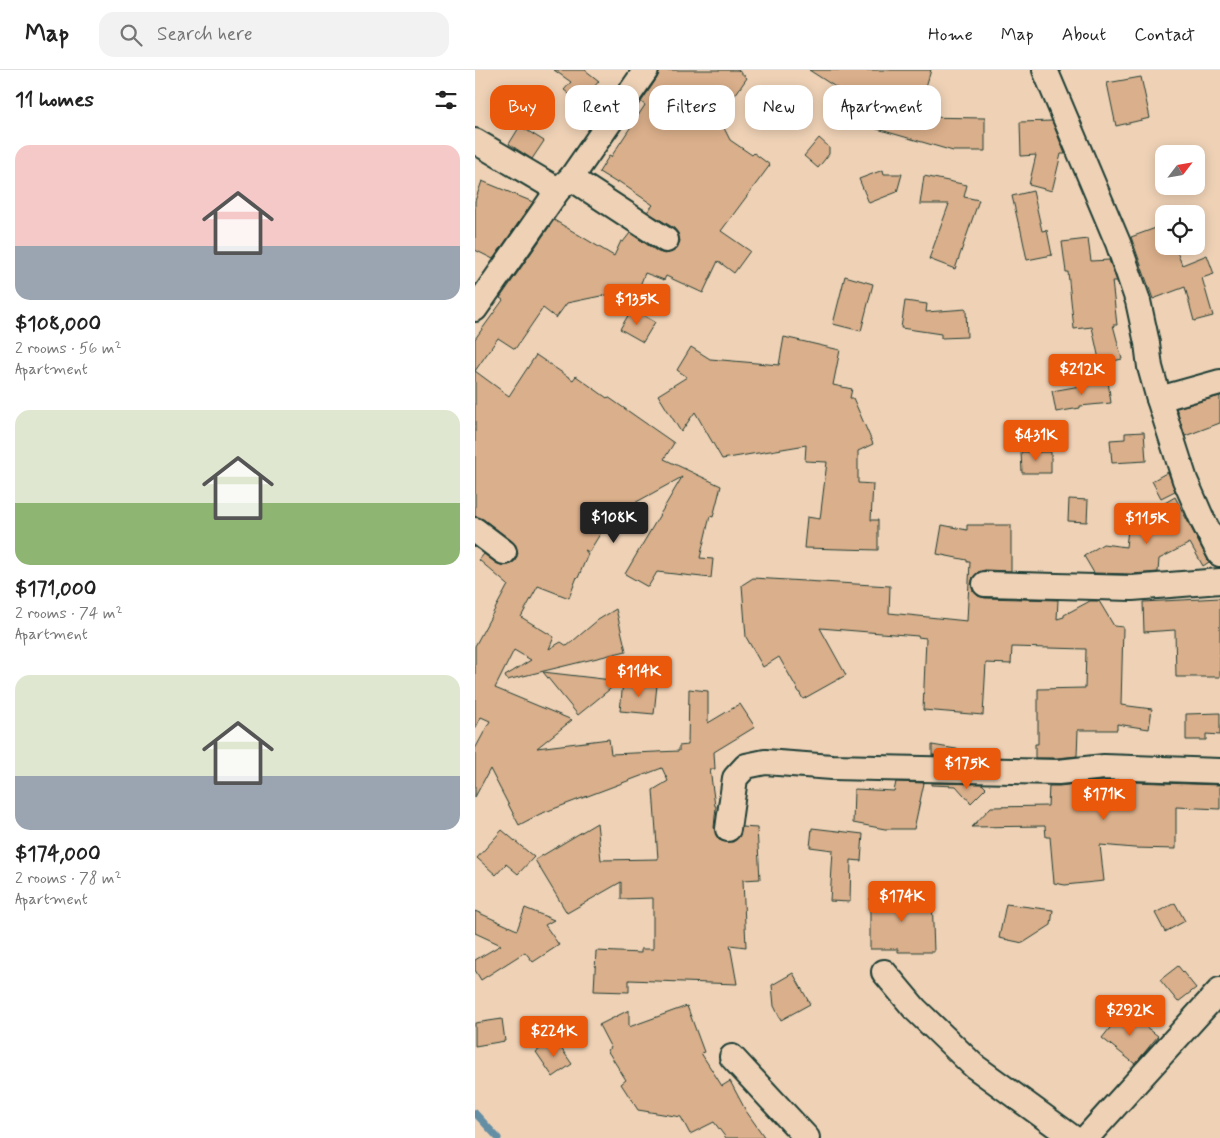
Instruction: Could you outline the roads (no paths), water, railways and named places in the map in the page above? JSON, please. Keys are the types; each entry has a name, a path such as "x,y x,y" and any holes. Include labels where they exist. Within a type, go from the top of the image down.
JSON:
{"street":[{"path":"475,310 646,70"},
{"path":"1045,70 1118,242 1138,301 1150,367 1185,480 1220,554"},
{"path":"475,141 565,184 666,240"},
{"path":"1159,399 1220,382"},
{"path":"475,530 504,552"},
{"path":"985,584 1132,588 1220,581"},
{"path":"728,829 735,778 746,766 765,762 832,767 1058,772 1104,767 1220,771"},
{"path":"884,972 915,1009 975,1066 1073,1138"},
{"path":"1086,1138 1220,990"},
{"path":"731,1057 807,1138"}],"waterway":[{"path":"475,1113 498,1138"}]}
